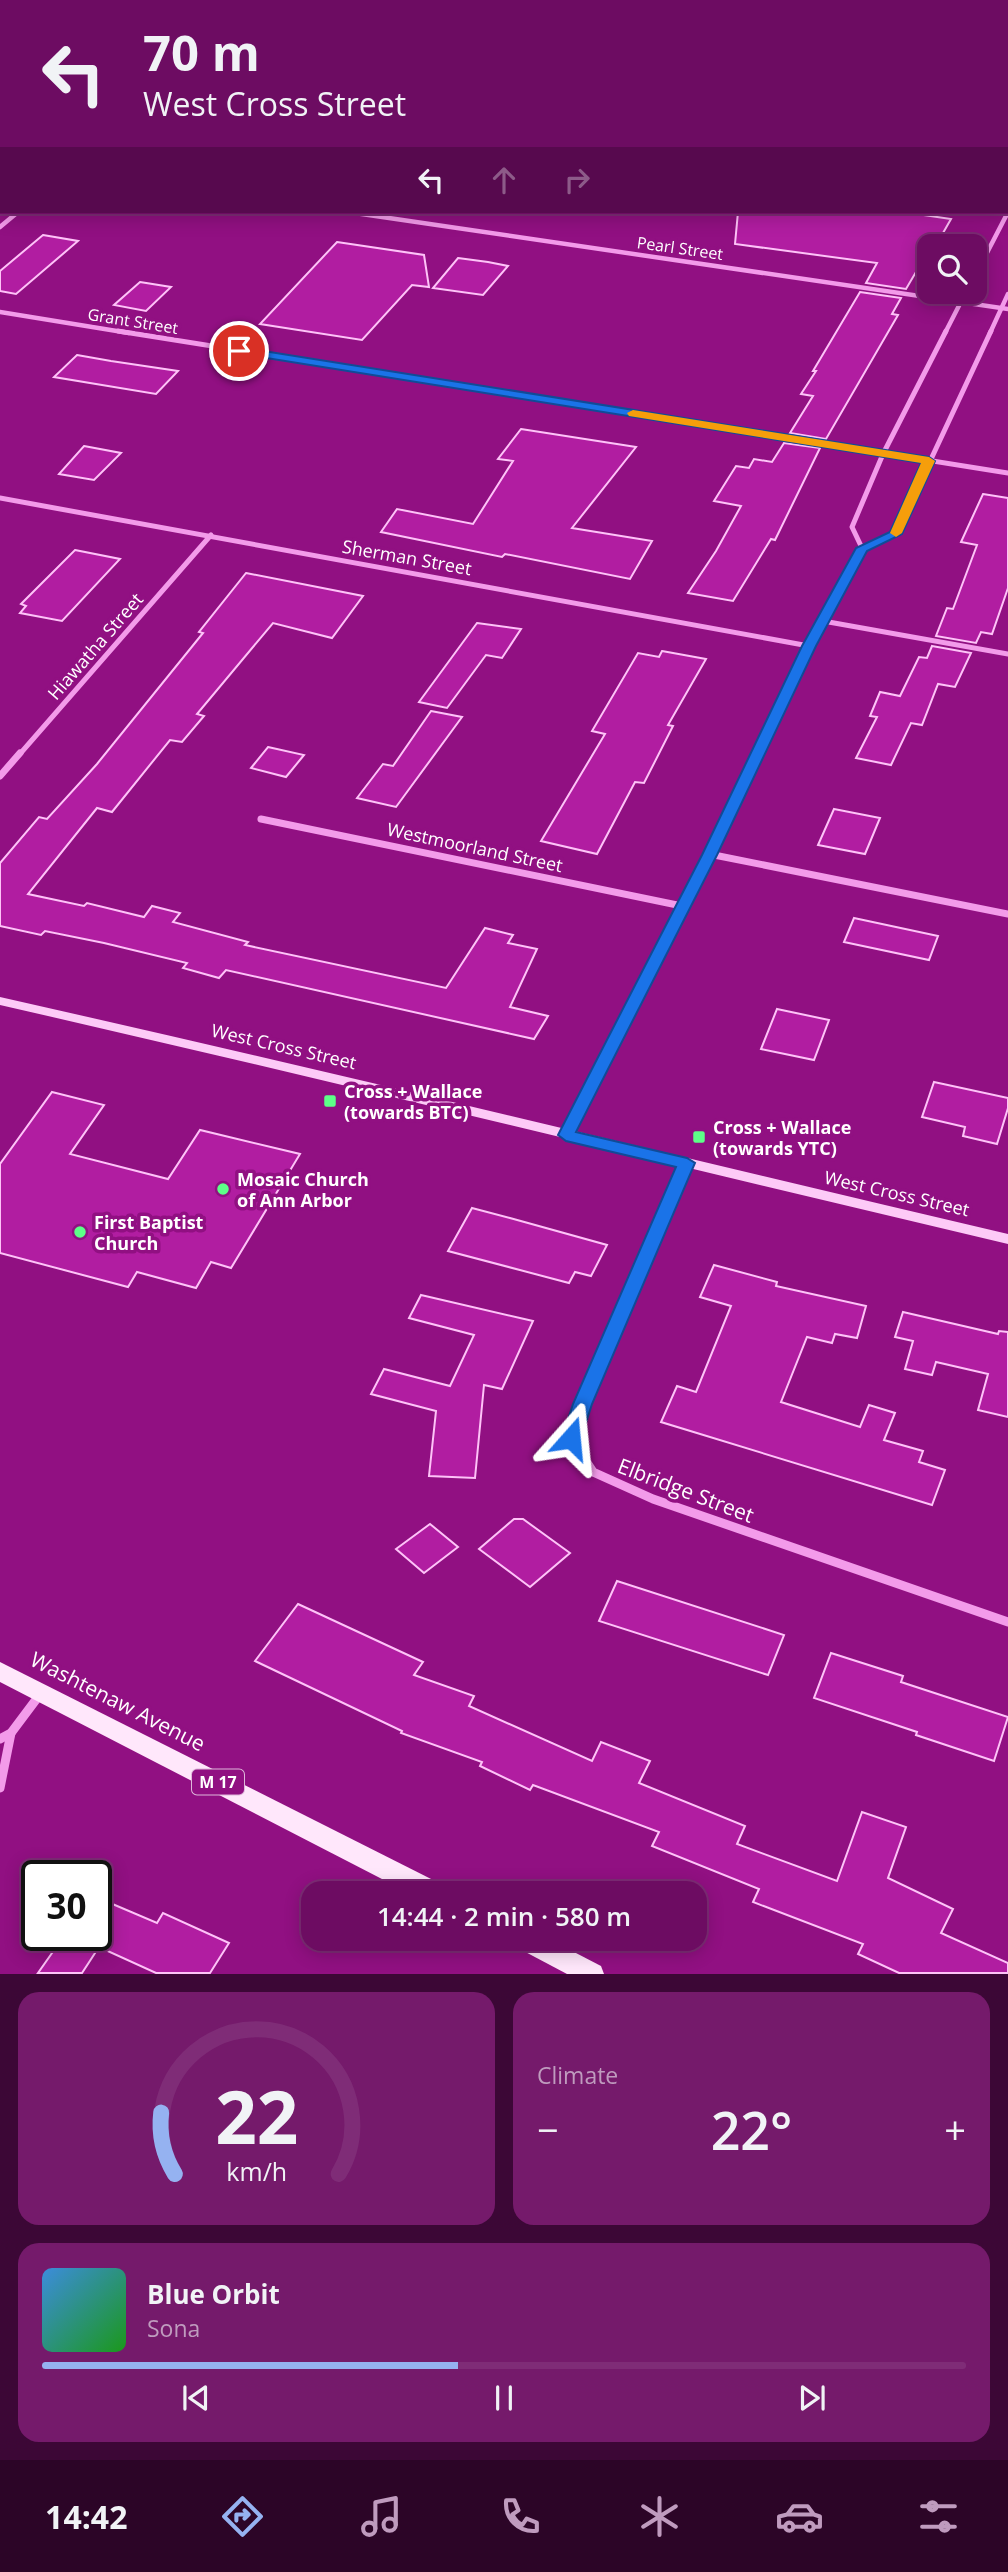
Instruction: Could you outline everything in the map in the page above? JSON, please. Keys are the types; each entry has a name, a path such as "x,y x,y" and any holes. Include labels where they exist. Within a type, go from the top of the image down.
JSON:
{"main road":[{"name":"West Cross Street","path":"0,1001 343,1079 566,1135 1008,1239"},
{"name":"Washtenaw Avenue","path":"0,1671 411,1881"},
{"path":"548,1951 592,1973"}],"street":[{"path":"0,227 16,214"},
{"name":"Pearl Street","path":"362,214 917,296"},
{"path":"987,253 1007,214"},
{"path":"566,1135 709,855 809,646 862,548 896,534 1005,308 1008,294"},
{"path":"862,548 852,527 883,454 960,304"},
{"name":"Pearl Street","path":"976,304 1005,308"},
{"name":"Grant Street","path":"0,312 1008,473"},
{"name":"Sherman Street","path":"0,498 809,646"},
{"name":"Hiawatha Street","path":"0,776 211,535"},
{"path":"823,621 1008,654"},
{"name":"Westmoorland Street","path":"261,819 682,906"},
{"path":"709,855 1008,914"},
{"name":"Elbridge Street","path":"687,1163 583,1404 571,1438 593,1472 653,1499 1008,1622"},
{"path":"0,1739 11,1733 42,1692"},
{"path":"0,1788 11,1733"}],"building":[{"path":"738,214 917,214 951,219 942,234 917,234 917,270 906,289 866,283 877,263 735,244"},
{"path":"43,235 78,241 16,294 0,291 0,271"},
{"path":"337,242 424,255 429,287 412,285 362,340 260,324"},
{"path":"458,258 508,266 483,295 433,288"},
{"path":"140,282 171,287 146,311 114,305"},
{"path":"860,292 901,298 892,314 898,315 826,439 790,433 813,396 801,394"},
{"path":"77,355 178,371 156,394 54,377"},
{"path":"521,429 636,447 572,528 652,541 630,579 505,554 502,557 381,532 397,509 473,524 513,461 498,459"},
{"path":"784,443 820,448 775,540 771,539 733,601 688,593 741,506 714,501 736,466 749,468 754,459 772,462"},
{"path":"84,446 121,453 94,480 59,474"},
{"path":"983,494 1008,498 1008,588 992,634 981,632 976,643 936,636 947,608 953,609 977,545 961,542"},
{"path":"75,550 120,559 62,621 20,613 26,606 21,604"},
{"path":"246,573 363,596 332,638 273,623 197,714 204,716 182,742 170,740 112,812 97,808 28,894 84,906 87,903 144,917 152,906 180,913 173,922 248,942 245,945 446,988 485,928 513,935 508,943 537,949 510,1007 548,1016 534,1039 226,970 219,978 183,968 187,963 104,943 45,931 41,935 0,926 0,863 39,817 47,819 97,764 203,633 199,632"},
{"path":"477,623 521,629 502,658 486,655 447,708 419,702"},
{"path":"932,646 971,653 955,687 938,684 922,725 911,723 891,765 856,758 877,717 870,716 880,692 900,696 919,657 927,658"},
{"path":"662,651 706,659 668,725 673,726 644,783 635,782 597,854 541,841 605,734 592,731 638,653 659,657"},
{"path":"431,711 462,717 396,807 357,798 383,764 393,766"},
{"path":"268,747 304,755 286,777 251,768"},
{"path":"834,809 880,818 865,854 818,845"},
{"path":"854,918 938,936 929,960 844,942"},
{"path":"777,1009 829,1020 814,1060 761,1049"},
{"path":"934,1082 1008,1098 1008,1108 997,1144 963,1136 965,1127 922,1117"},
{"path":"52,1092 104,1105 70,1154 168,1179 200,1130 300,1154 231,1268 211,1262 196,1288 137,1272 128,1287 0,1253 0,1164"},
{"path":"472,1208 607,1245 591,1276 575,1272 569,1283 448,1251"},
{"path":"714,1265 777,1282 776,1286 866,1306 857,1338 835,1334 832,1343 807,1337 781,1402 860,1427 869,1405 895,1413 884,1440 923,1451 919,1462 945,1470 932,1505 661,1422 677,1386 696,1392 731,1306 700,1297"},
{"path":"421,1295 533,1321 502,1389 484,1385 475,1478 429,1476 436,1411 371,1394 384,1369 450,1386 474,1335 409,1318"},
{"path":"903,1312 998,1334 999,1331 1008,1332 1008,1417 978,1410 988,1374 936,1362 932,1375 905,1369 913,1341 895,1337"},
{"path":"514,1519 523,1519 570,1553 530,1587 479,1549"},
{"path":"430,1524 458,1547 424,1573 396,1549"},
{"path":"617,1581 784,1635 768,1675 599,1621"},
{"path":"298,1604 423,1662 414,1675 474,1696 469,1706 592,1761 601,1742 650,1761 639,1783 745,1826 737,1844 837,1881 862,1812 906,1827 888,1878 953,1909 941,1933 1008,1963 1008,1973 899,1973 858,1954 863,1944 753,1902 759,1889 652,1846 659,1832 533,1785 530,1790 480,1766 482,1762 401,1733 402,1731 255,1661"},
{"path":"831,1653 903,1676 901,1682 1008,1717 994,1761 814,1698"},
{"path":"112,1904 157,1923 163,1913 229,1943 210,1973 156,1973 108,1951 112,1951"},
{"path":"53,1951 96,1951 82,1973 38,1973"}],"slow traffic":[{"path":"633,413 929,461 896,533"}],"place":[{"name":"Cross + Wallace (towards BTC)","path":"330,1101"},
{"name":"Cross + Wallace (towards YTC)","path":"699,1137"},
{"name":"Mosaic Church of Ann Arbor","path":"223,1189"},
{"name":"First Baptist Church","path":"80,1232"}],"route":[{"path":"239,351 929,461 896,534 862,548 809,646 709,855 566,1135 687,1163 583,1404 571,1438"}]}
